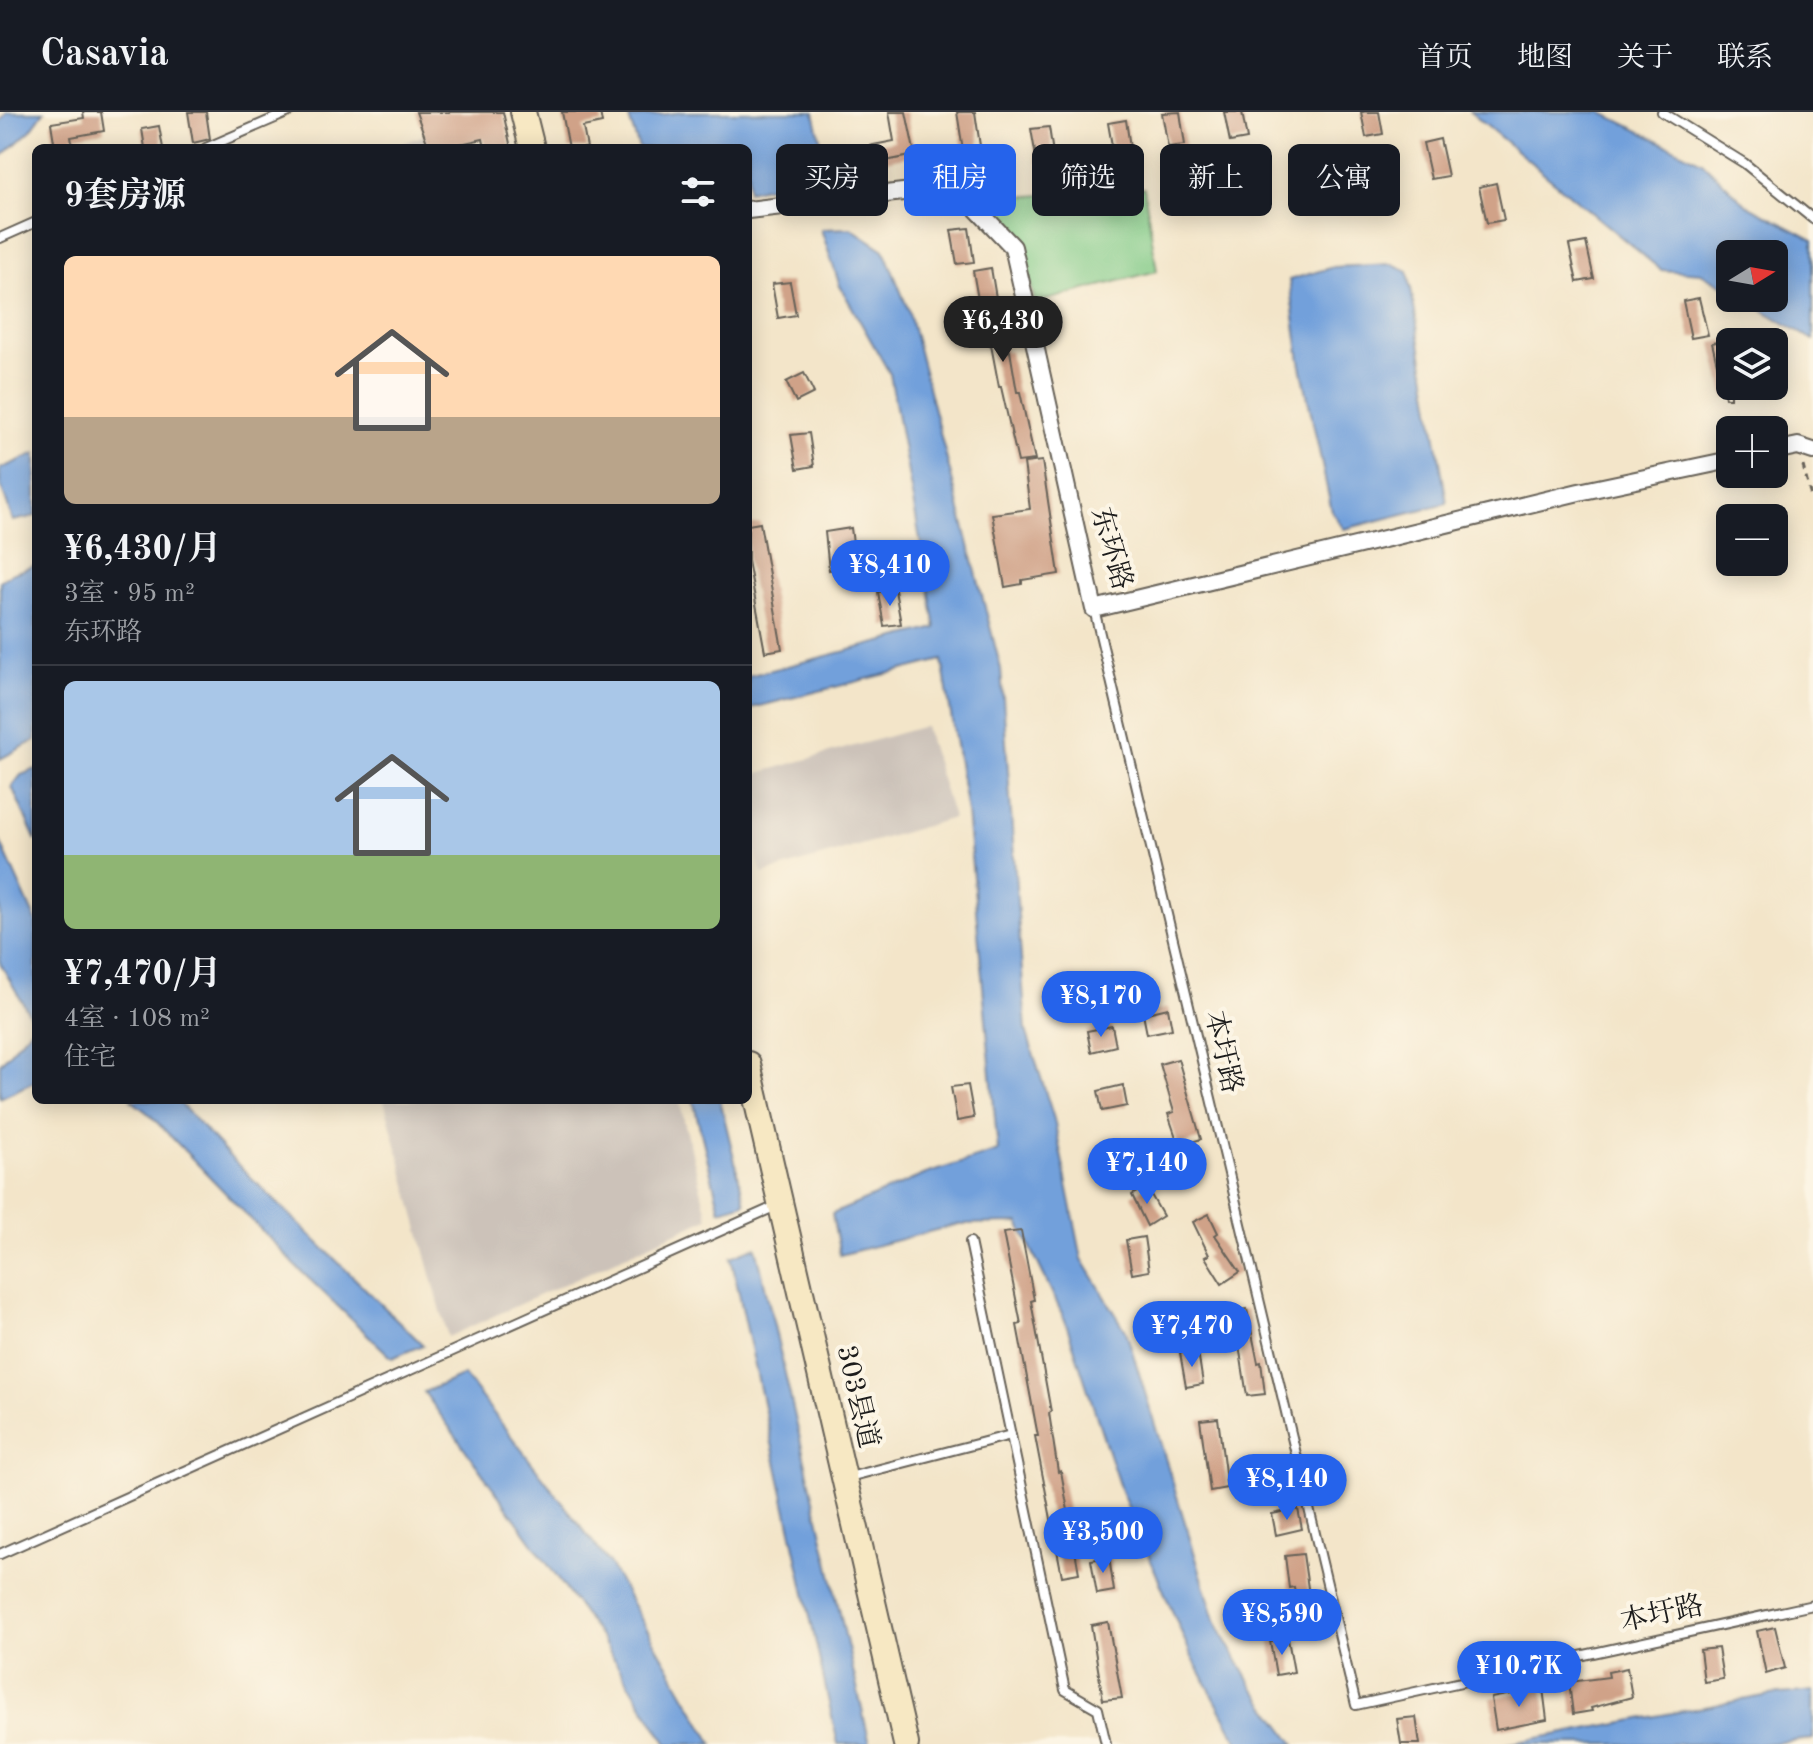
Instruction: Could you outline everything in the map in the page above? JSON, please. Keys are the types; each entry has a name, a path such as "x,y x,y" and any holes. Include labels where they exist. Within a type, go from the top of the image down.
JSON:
{"main road":[{"path":"523,112 531,144"},
{"name":"303县道","path":"752,1082 906,1744"}],"street":[{"name":"东环路","path":"752,210 929,189 972,204 1013,247 1094,609 1579,492 1716,463"}],"lane":[{"path":"215,144 289,112"},
{"path":"1662,112 1744,163 1813,219"},
{"path":"0,238 32,224"},
{"name":"本圩路","path":"1094,609 1356,1705 1813,1605"},
{"path":"0,1554 780,1204"},
{"path":"970,1242 1065,1690 1098,1709 1106,1744"},
{"path":"844,1478 1011,1435"}],"path":[{"path":"1806,449 1813,505"}],"shaded area":[{"path":"426,134 428,144 402,144"},
{"path":"925,726 953,818 762,874 752,838 752,775"},
{"path":"385,1104 680,1104 708,1218 448,1337"}],"green space":[{"path":"1144,188 1157,271 1035,303 1020,236 1001,216 1016,216 1016,197 1032,196 1032,216 1144,216"}],"water":[{"path":"7,112 44,112 31,130 0,158 0,122"},
{"path":"685,112 814,112 821,144 776,144 776,185 752,190 752,144 638,144 629,118"},
{"path":"1470,112 1601,112 1702,162 1747,205 1813,240 1813,340 1766,312 1788,312 1788,240 1716,240 1716,282 1701,273 1661,270"},
{"path":"851,228 884,250 908,309 1001,669 1026,1030 1054,1119 1082,1259 1126,1331 1216,1623 1254,1689 1295,1744 1239,1744 1191,1655 1121,1491 1065,1320 1019,1223 959,1224 840,1255 832,1214 926,1174 998,1151 967,812 942,660 752,708 752,675 936,628 890,374 840,286 821,229"},
{"path":"1392,264 1408,271 1447,503 1344,529 1332,512 1300,361 1289,280 1333,267"},
{"path":"32,455 32,517 13,521 0,483 0,469"},
{"path":"32,566 32,742 0,759 0,581"},
{"path":"32,771 32,832 12,787 21,775"},
{"path":"0,841 32,912 32,1019 0,963"},
{"path":"32,1027 32,1083 0,1098 0,1064"},
{"path":"136,1104 181,1104 227,1154 423,1345 392,1358 300,1270"},
{"path":"694,1104 721,1104 745,1203 720,1210"},
{"path":"756,1247 870,1744 838,1744 731,1257"},
{"path":"464,1375 609,1563 713,1744 667,1744 600,1637 424,1392"},
{"path":"1813,1691 1813,1739 1762,1744 1506,1744 1769,1695"}],"building":[{"path":"83,112 101,112 104,131 71,137 72,144 54,144 51,123 84,118"},
{"path":"188,112 206,112 210,139 193,143"},
{"path":"416,112 503,112 510,144 484,144 483,139 460,144 428,144"},
{"path":"562,112 600,112 602,123 583,127 586,144 568,144"},
{"path":"889,112 906,112 913,144 904,144 904,157 888,161 888,144 878,144 894,141"},
{"path":"957,112 975,112 980,144 962,144"},
{"path":"1180,112 1185,144 1167,144 1162,113"},
{"path":"1224,112 1242,112 1247,139 1230,142"},
{"path":"1361,112 1379,112 1383,134 1366,137"},
{"path":"1126,120 1130,144 1112,144 1108,123"},
{"path":"159,126 162,144 144,144 142,129"},
{"path":"1049,127 1052,144 1034,144 1031,129"},
{"path":"1440,139 1448,176 1431,179 1423,143"},
{"path":"1496,183 1504,220 1487,223 1479,187"},
{"path":"969,228 974,262 957,264 951,230"},
{"path":"1586,242 1594,279 1577,282 1569,245"},
{"path":"991,268 1005,352 1010,351 1035,460 1018,462 991,345 986,345 973,271"},
{"path":"790,282 796,315 778,318 772,284"},
{"path":"1699,298 1708,335 1691,338 1683,301"},
{"path":"804,373 814,393 796,402 786,382"},
{"path":"809,433 814,466 797,469 791,435"},
{"path":"1042,461 1059,574 1022,580 1022,584 1005,587 992,514 1030,509 1024,463"},
{"path":"760,523 782,649 765,652 752,582 752,524"},
{"path":"851,528 856,566 829,570 825,532"},
{"path":"898,546 903,580 886,582 880,549"},
{"path":"895,590 901,624 884,626 878,592"},
{"path":"1168,1008 1172,1029 1147,1034 1143,1014"},
{"path":"1112,1026 1116,1046 1091,1052 1087,1031"},
{"path":"1178,1059 1201,1139 1179,1146 1168,1114 1174,1112 1160,1064"},
{"path":"968,1085 974,1118 957,1121 951,1087"},
{"path":"1123,1085 1127,1106 1102,1111 1098,1091"},
{"path":"1146,1186 1163,1216 1147,1226 1132,1195"},
{"path":"1209,1214 1218,1233 1215,1235 1240,1272 1222,1284 1205,1257 1209,1255 1193,1222"},
{"path":"1021,1231 1058,1472 1061,1471 1079,1573 1062,1576 1035,1436 1038,1436 1017,1325 1021,1324 1003,1233"},
{"path":"1144,1237 1149,1271 1132,1274 1126,1240"},
{"path":"1247,1309 1258,1363 1261,1362 1265,1394 1247,1396 1239,1345 1235,1346 1229,1313"},
{"path":"1198,1351 1203,1384 1186,1387 1180,1353"},
{"path":"1218,1418 1227,1488 1210,1491 1200,1420"},
{"path":"1298,1509 1302,1529 1276,1535 1272,1514"},
{"path":"1303,1554 1318,1628 1301,1630 1294,1587 1289,1588 1285,1556"},
{"path":"1109,1557 1114,1591 1097,1594 1091,1560"},
{"path":"1108,1622 1122,1698 1103,1700 1091,1625"},
{"path":"1775,1627 1785,1668 1766,1674 1757,1631"},
{"path":"1288,1639 1294,1672 1276,1675 1270,1641"},
{"path":"1718,1648 1723,1679 1704,1682 1700,1650"},
{"path":"1627,1668 1632,1697 1573,1714 1569,1682 1609,1677 1608,1672"},
{"path":"1543,1688 1547,1720 1496,1730 1491,1698"},
{"path":"1416,1717 1420,1744 1401,1744 1397,1719"}]}
